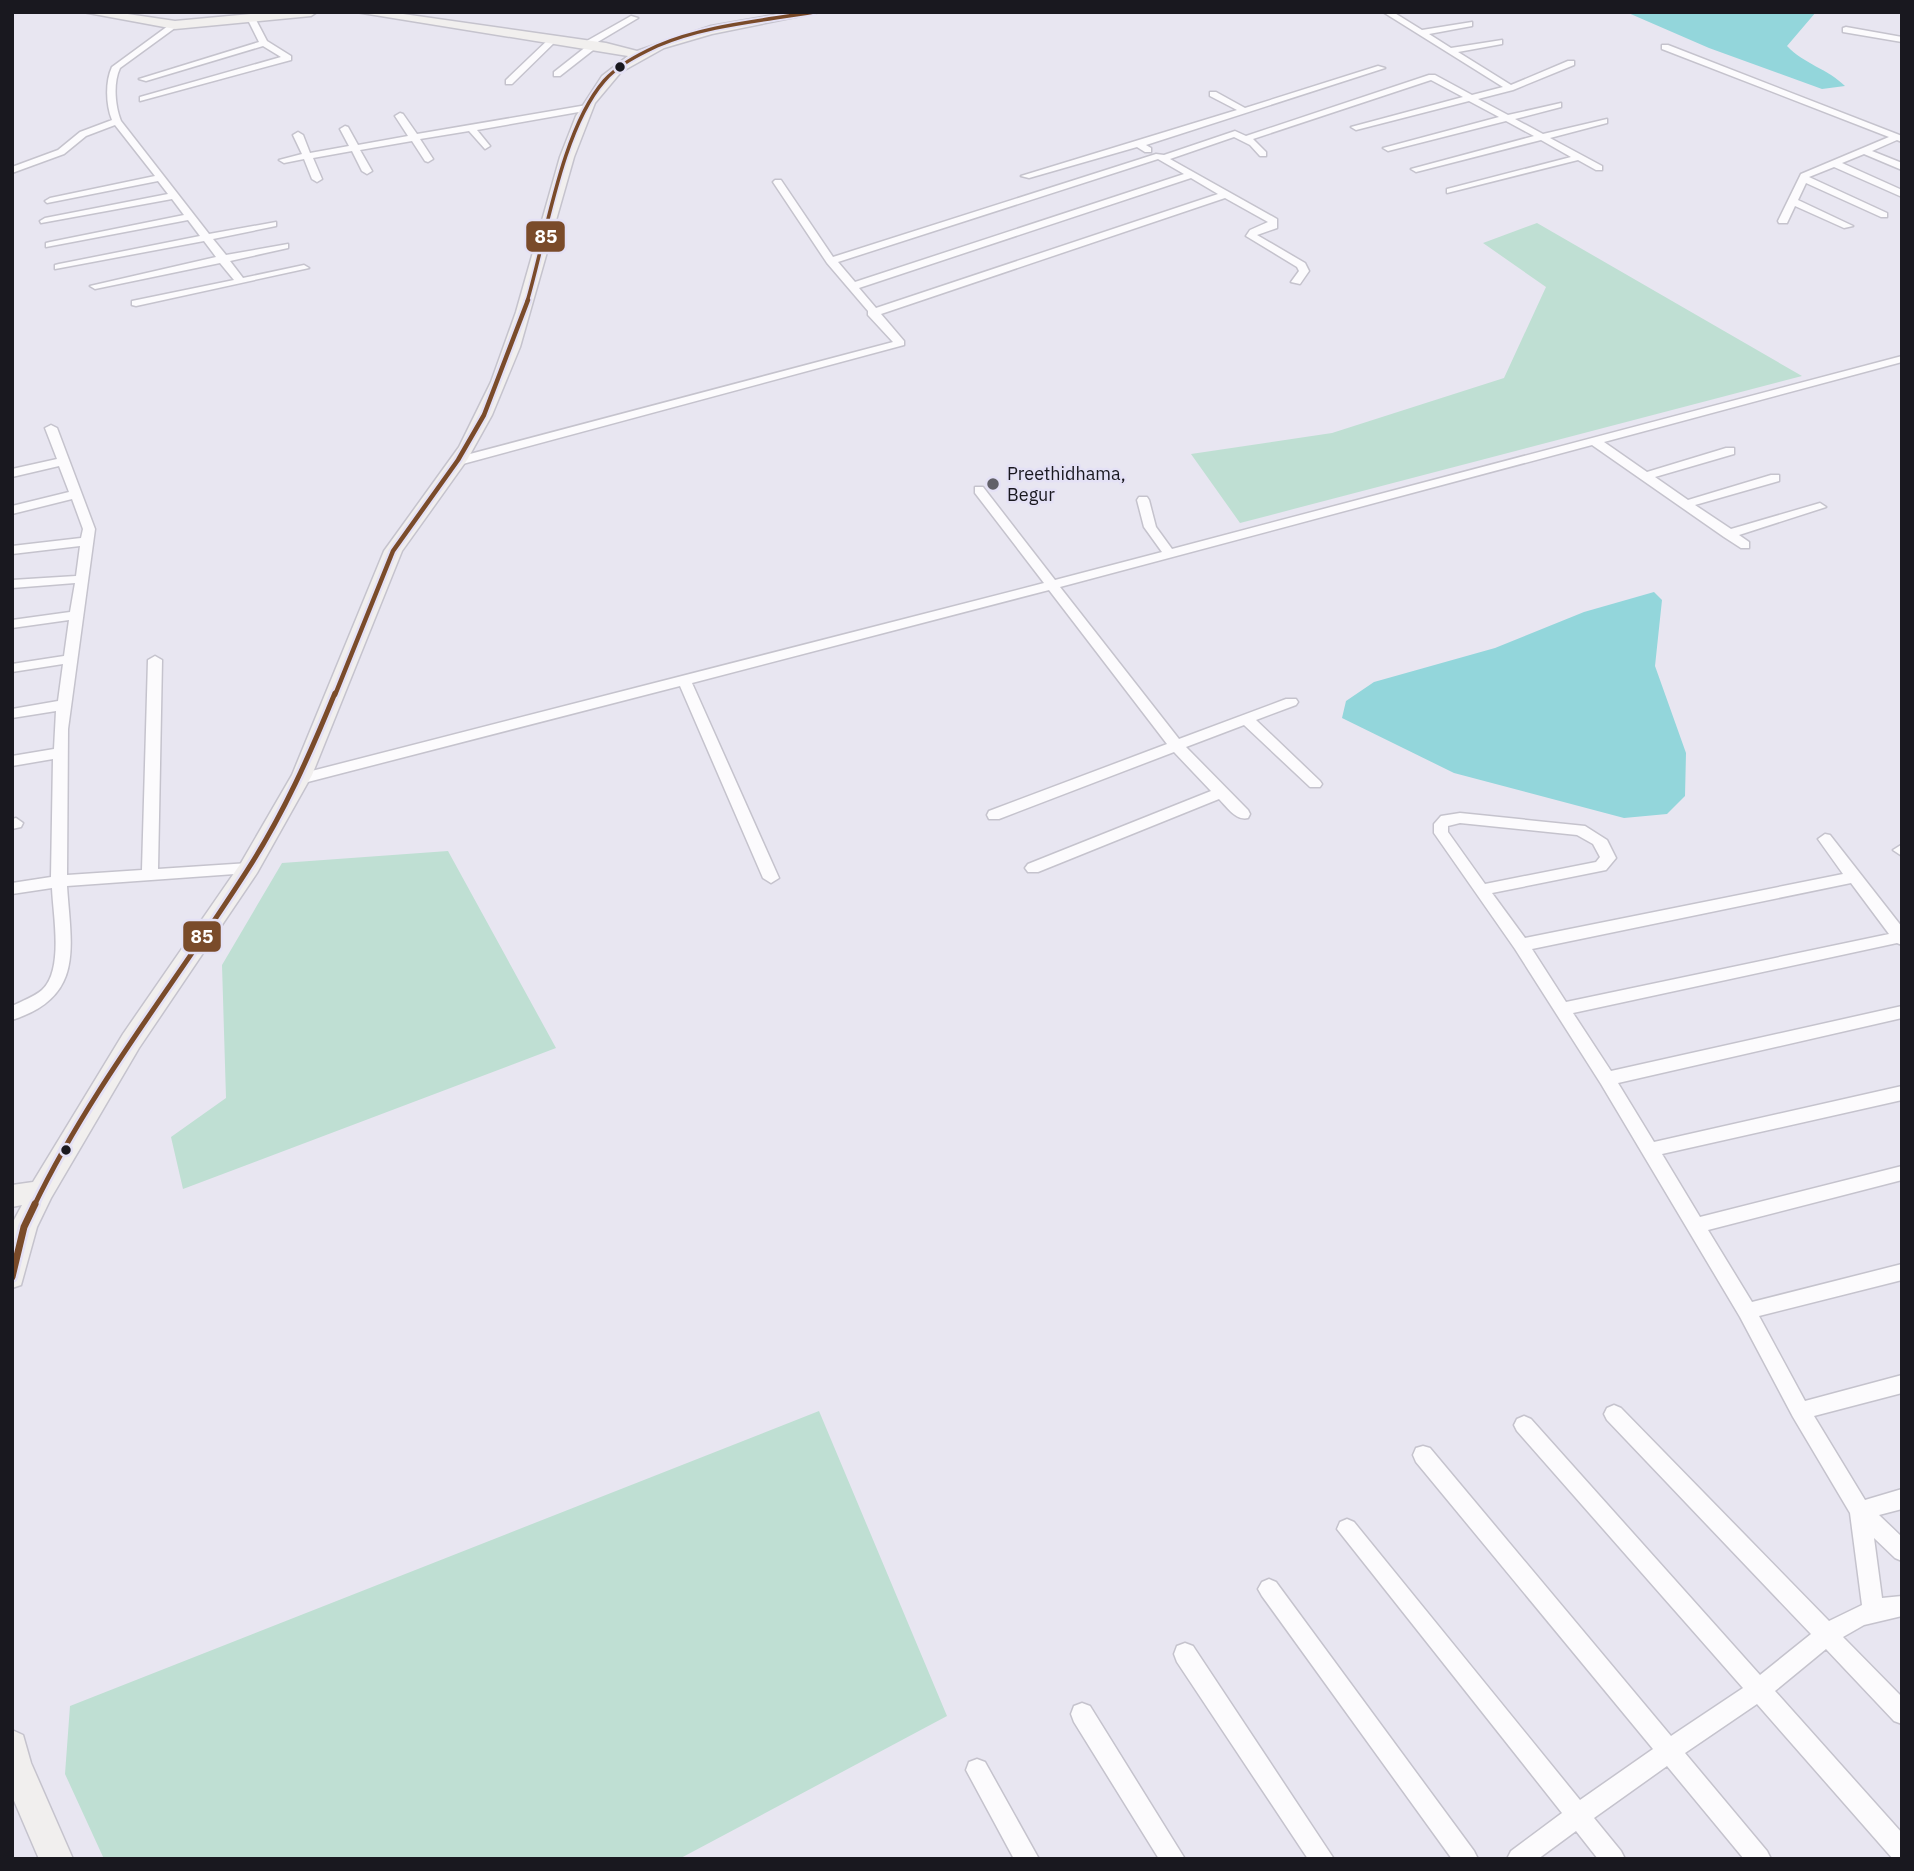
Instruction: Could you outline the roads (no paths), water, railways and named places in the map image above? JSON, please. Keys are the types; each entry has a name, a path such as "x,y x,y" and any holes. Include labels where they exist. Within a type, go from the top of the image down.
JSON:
{"main road":[{"path":"89,12 175,25 312,12"},
{"path":"362,12 554,39 637,55"},
{"path":"12,1277 24,1227 41,1192 131,1041 249,868 300,779 393,551 409,523 467,447 503,372 534,275 573,136 587,108 607,78 637,55 710,32 814,12"},
{"path":"12,1196 41,1192"},
{"path":"12,1746 15,1764 56,1859"}],"street":[{"path":"1387,12 1510,88"},
{"path":"143,99 288,58 264,43 251,18"},
{"path":"557,75 591,45 634,18"},
{"path":"1421,33 1469,24"},
{"path":"175,25 117,67 112,76 113,111 117,121 240,281"},
{"path":"1846,30 1902,40"},
{"path":"509,82 554,39"},
{"path":"1450,51 1499,42"},
{"path":"143,79 264,43"},
{"path":"1665,47 1899,138"},
{"path":"1356,127 1510,88 1571,63"},
{"path":"1026,176 1139,144 1381,68"},
{"path":"1245,139 1432,77 1599,168"},
{"path":"1213,94 1245,111"},
{"path":"1388,148 1558,106"},
{"path":"284,160 587,108"},
{"path":"400,116 428,159"},
{"path":"12,170 61,152 83,134 117,121"},
{"path":"1416,169 1604,121"},
{"path":"345,128 367,171"},
{"path":"471,128 485,146"},
{"path":"831,261 1235,134 1263,154"},
{"path":"298,135 317,179"},
{"path":"1783,221 1803,178 1863,150 1899,138"},
{"path":"1139,144 1272,221 1273,226 1254,232 1251,236 1301,265 1304,271 1296,282"},
{"path":"1863,150 1902,167"},
{"path":"1450,191 1580,157"},
{"path":"1833,163 1902,194"},
{"path":"852,287 1192,175"},
{"path":"50,201 160,178"},
{"path":"1803,178 1884,215"},
{"path":"455,462 900,343 872,313 831,261 778,182"},
{"path":"872,313 1227,194"},
{"path":"45,221 173,195"},
{"path":"1793,201 1848,226"},
{"path":"50,245 190,217"},
{"path":"59,267 272,224"},
{"path":"95,286 284,246"},
{"path":"136,303 304,268"},
{"path":"300,779 1596,442 1902,359"},
{"path":"12,1014 47,995 60,980 63,957 60,753 63,705 89,528 51,428"},
{"path":"1596,442 1745,545"},
{"path":"1645,476 1730,451"},
{"path":"12,473 64,461"},
{"path":"1686,505 1775,478"},
{"path":"979,491 1054,584 1177,747 1243,814"},
{"path":"12,510 76,494"},
{"path":"1143,500 1145,518 1169,553"},
{"path":"1728,534 1820,507"},
{"path":"12,550 88,541"},
{"path":"12,584 82,579"},
{"path":"12,624 77,615"},
{"path":"12,668 70,659"},
{"path":"150,874 155,660"},
{"path":"684,680 771,878"},
{"path":"994,815 1291,702"},
{"path":"12,714 63,705"},
{"path":"1247,720 1315,784"},
{"path":"12,761 60,753"},
{"path":"1033,867 1222,792"},
{"path":"1481,890 1601,866 1608,858 1606,848 1595,837 1580,830 1460,818 1446,820 1441,824 1441,833 1481,890 1521,945 1607,1079 1747,1311 1800,1412 1860,1511 1902,1551"},
{"path":"1563,1009 1901,938 1825,839"},
{"path":"12,889 60,881 249,868"},
{"path":"1521,945 1854,877"},
{"path":"1607,1079 1902,1012"},
{"path":"1648,1150 1902,1093"},
{"path":"1694,1226 1902,1173"},
{"path":"1747,1311 1902,1272"},
{"path":"1800,1412 1902,1384"},
{"path":"1614,1414 1902,1713"},
{"path":"1524,1425 1902,1851"},
{"path":"1423,1455 1671,1749 1759,1859"},
{"path":"1860,1511 1902,1499"},
{"path":"1860,1511 1872,1609"},
{"path":"1347,1529 1614,1859"},
{"path":"1269,1589 1466,1859"},
{"path":"1519,1859 1578,1814 1757,1690 1826,1635 1872,1609 1902,1606"},
{"path":"1185,1654 1322,1859"},
{"path":"1082,1714 1173,1859"},
{"path":"977,1770 1027,1859"}],"water":[{"path":"1626,12 1816,12 1787,46 1845,86 1822,89 1709,48"},
{"path":"1654,592 1662,600 1655,666 1686,753 1685,796 1667,814 1624,818 1454,773 1342,718 1346,701 1374,682 1495,648 1584,612"}],"place":[{"name":"Preethidhama, Begur","path":"993,484"}]}
